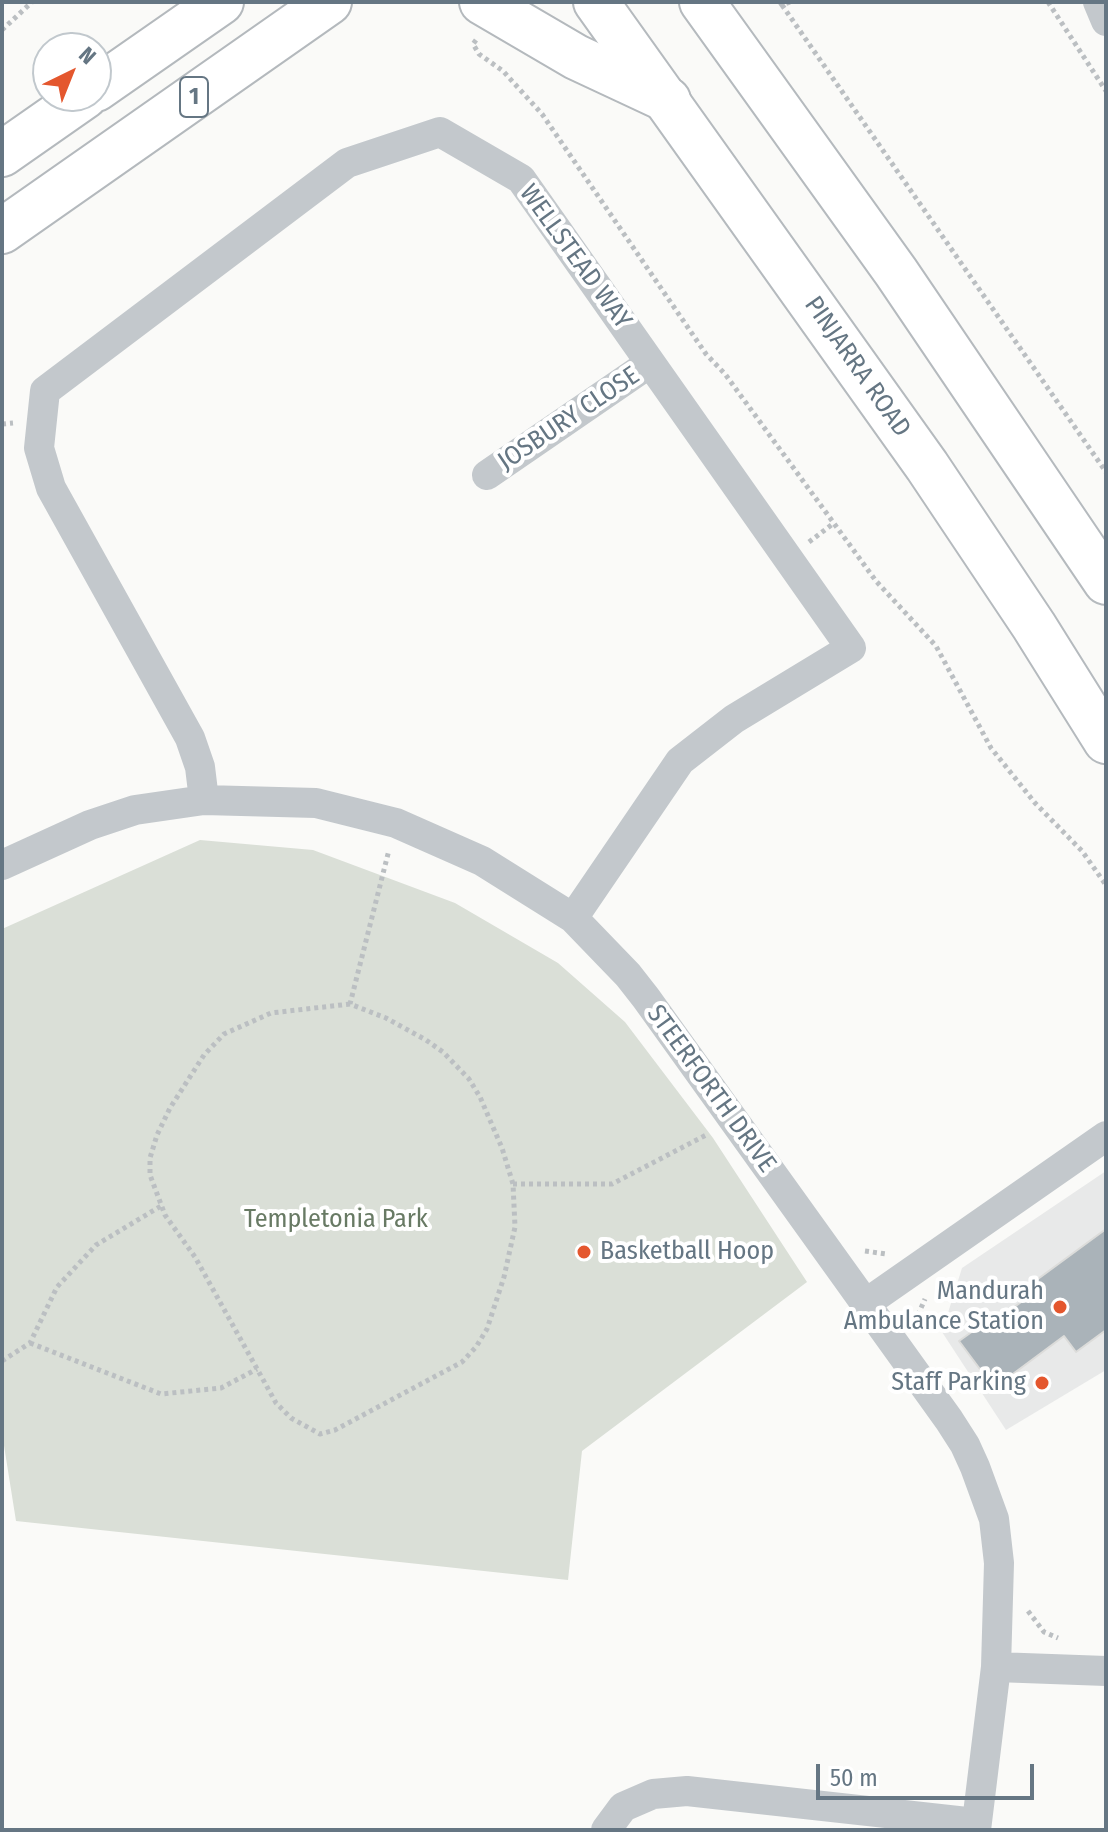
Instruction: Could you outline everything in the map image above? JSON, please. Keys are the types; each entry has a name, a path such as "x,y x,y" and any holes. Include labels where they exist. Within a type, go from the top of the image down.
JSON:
{"main road":[{"name":"1","path":"112,78 221,2"},
{"name":"1","path":"2,231 329,2"},
{"name":"PINJARRA ROAD","path":"596,2 927,466 1106,741"},
{"path":"702,2 896,272 1106,582"},
{"path":"489,5 576,57 668,100"},
{"path":"2,154 62,112"}],"street":[{"path":"1098,2 1106,21"},
{"name":"WELLSTEAD WAY","path":"204,800 200,767 190,738 51,488 39,448 45,391 347,163 440,132 521,179 851,648 734,719 680,761 573,918"},
{"name":"JOSBURY CLOSE","path":"487,475 650,363"},
{"name":"STEERFORTH DRIVE","path":"2,865 90,825 135,810 204,800 316,803 396,823 482,861 573,918 637,986 734,1119 965,1445 986,1492 994,1519 999,1563 996,1667 976,1827"},
{"path":"865,1304 1106,1136"},
{"path":"996,1667 1106,1671"},
{"path":"606,1830 623,1807 653,1794 687,1791 976,1827"}],"path":[{"path":"2,30 32,2"},
{"path":"790,2 781,4 1106,472"},
{"path":"1048,2 1106,91"},
{"path":"489,5 473,44 479,54 503,71 542,114 706,354 725,374 876,581 936,646 991,748 1035,803 1082,851 1106,885"},
{"path":"350,1004 391,845"},
{"path":"350,1004 386,1018 426,1040 459,1067 490,1118 513,1184 515,1227 504,1277 487,1329 462,1362 335,1430 320,1434 291,1418 276,1403 195,1257 161,1206 150,1175 150,1158 157,1135 185,1084 224,1034 271,1013 350,1004"},
{"path":"513,1184 612,1184 734,1119"},
{"path":"706,1135 715,1147"},
{"path":"2,1361 30,1343 57,1287 96,1245 161,1206"},
{"path":"30,1343 161,1394 221,1388 257,1369"}],"shaded area":[{"path":"1106,1171 1106,1370 1006,1430 942,1332 962,1268"}],"green space":[{"name":"Templetonia Park","path":"200,840 313,850 455,903 558,963 625,1022 713,1138 807,1282 582,1451 568,1580 16,1521 2,1433 2,929"}],"building":[{"name":"Mandurah Ambulance Station","path":"1106,1229 1106,1330 1076,1352 1064,1336 994,1388 959,1341 987,1321 990,1325 1032,1294 1027,1287"}],"place":[{"name":"Basketball Hoop","path":"584,1252"},
{"name":"Mandurah Ambulance Station","path":"1060,1307"},
{"name":"Staff Parking","path":"1042,1383"}]}
